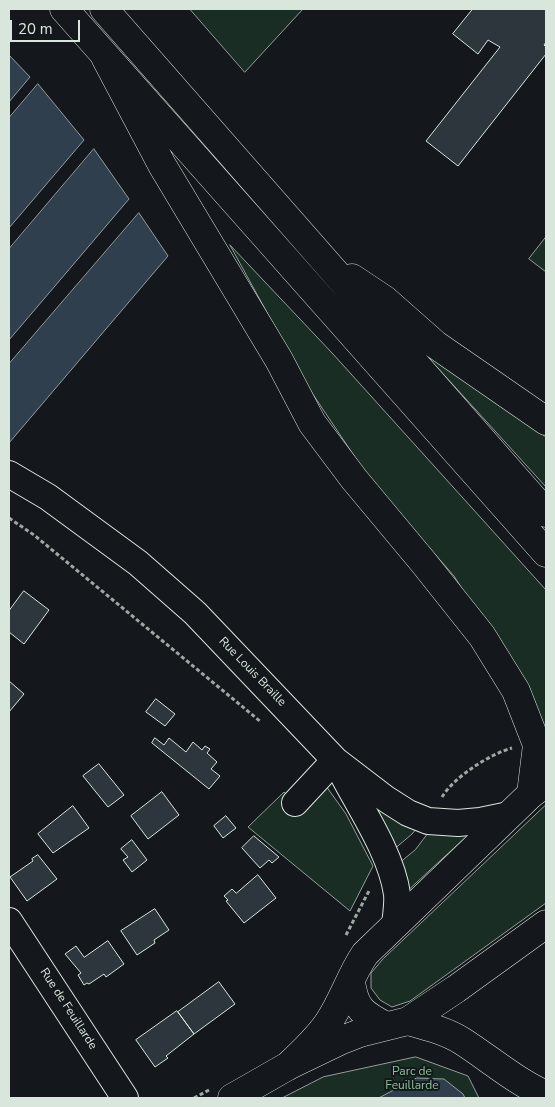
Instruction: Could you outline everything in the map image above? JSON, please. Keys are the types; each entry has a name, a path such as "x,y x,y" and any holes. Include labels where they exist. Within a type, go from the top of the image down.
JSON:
{"main road":[{"path":"64,9 546,553"},
{"path":"104,9 546,513"},
{"path":"106,57 162,165 279,360 312,423 354,479 482,636 516,692 537,745 539,789 509,815 365,954 356,967 351,982 327,1024 308,1047 288,1066"},
{"path":"320,256 385,300 436,345 546,421"},
{"path":"232,1098 288,1066 342,1040 397,1023 436,1004 546,924"},
{"path":"351,982 353,998 363,1013 397,1023 435,1029 461,1040 504,1071 546,1095"}],"street":[{"name":"Rue Louis Braille","path":"9,474 48,497 138,563 188,607 336,760 386,799 408,813 428,821 466,822 509,815"},
{"path":"295,803 336,760 373,830 392,873 397,896 395,925"},
{"name":"Rue de Feuillarde","path":"9,921 125,1098"}],"path":[{"path":"9,518 34,535 266,726"}],"green space":[{"path":"190,9 303,9 245,72"},
{"path":"546,237 546,272 529,259"},
{"path":"230,245 333,354 546,590 546,735 527,691 454,576 371,481 308,387"},
{"path":"432,351 490,399 546,437 546,487 425,354"},
{"path":"326,786 346,814 373,866 350,911 248,827 284,792 303,810"},
{"path":"368,795 418,827 392,851"},
{"path":"546,805 546,903 410,1001 392,1007 380,1000 371,988 371,973 383,959"},
{"path":"430,831 468,835 404,894 398,864 415,850"},
{"name":"Parc de Feuillarde","path":"416,1057 468,1076 479,1098 282,1098 323,1077"}],"water":[{"path":"9,55 30,77 9,102"},
{"path":"38,84 84,140 9,228 9,118"},
{"path":"94,149 129,199 9,340 9,249"},
{"path":"139,213 168,256 9,443 9,364"},
{"path":"417,1078 444,1079 463,1094 465,1098 379,1098"}],"building":[{"path":"473,9 546,9 546,42 544,45 546,47 546,54 458,166 426,141 500,47 488,40 478,54 453,34"},
{"path":"24,591 49,610 24,644 9,632 9,611"},
{"path":"9,681 24,694 9,712"},
{"path":"156,699 175,714 165,726 146,712"},
{"path":"155,738 164,745 169,738 186,752 193,742 202,750 205,746 210,749 207,753 217,762 211,769 220,776 209,789 152,743"},
{"path":"99,764 124,795 108,807 83,776"},
{"path":"162,792 179,815 148,839 131,816"},
{"path":"73,806 89,828 53,853 38,834"},
{"path":"226,816 236,828 223,838 214,826"},
{"path":"254,836 279,857 272,863 269,860 260,868 242,848"},
{"path":"132,840 147,860 132,872 123,860 128,857 121,849"},
{"path":"38,855 57,879 27,901 10,877 33,861 32,859"},
{"path":"258,875 276,898 244,923 224,896 232,889 236,893"},
{"path":"155,909 169,930 154,940 155,943 137,955 121,931"},
{"path":"108,941 124,964 106,977 104,974 89,984 84,985 78,975 81,973 65,954 76,946 84,957"},
{"path":"219,982 235,1004 194,1034 178,1012"},
{"path":"177,1011 194,1034 166,1056 168,1058 155,1067 136,1040"}]}
